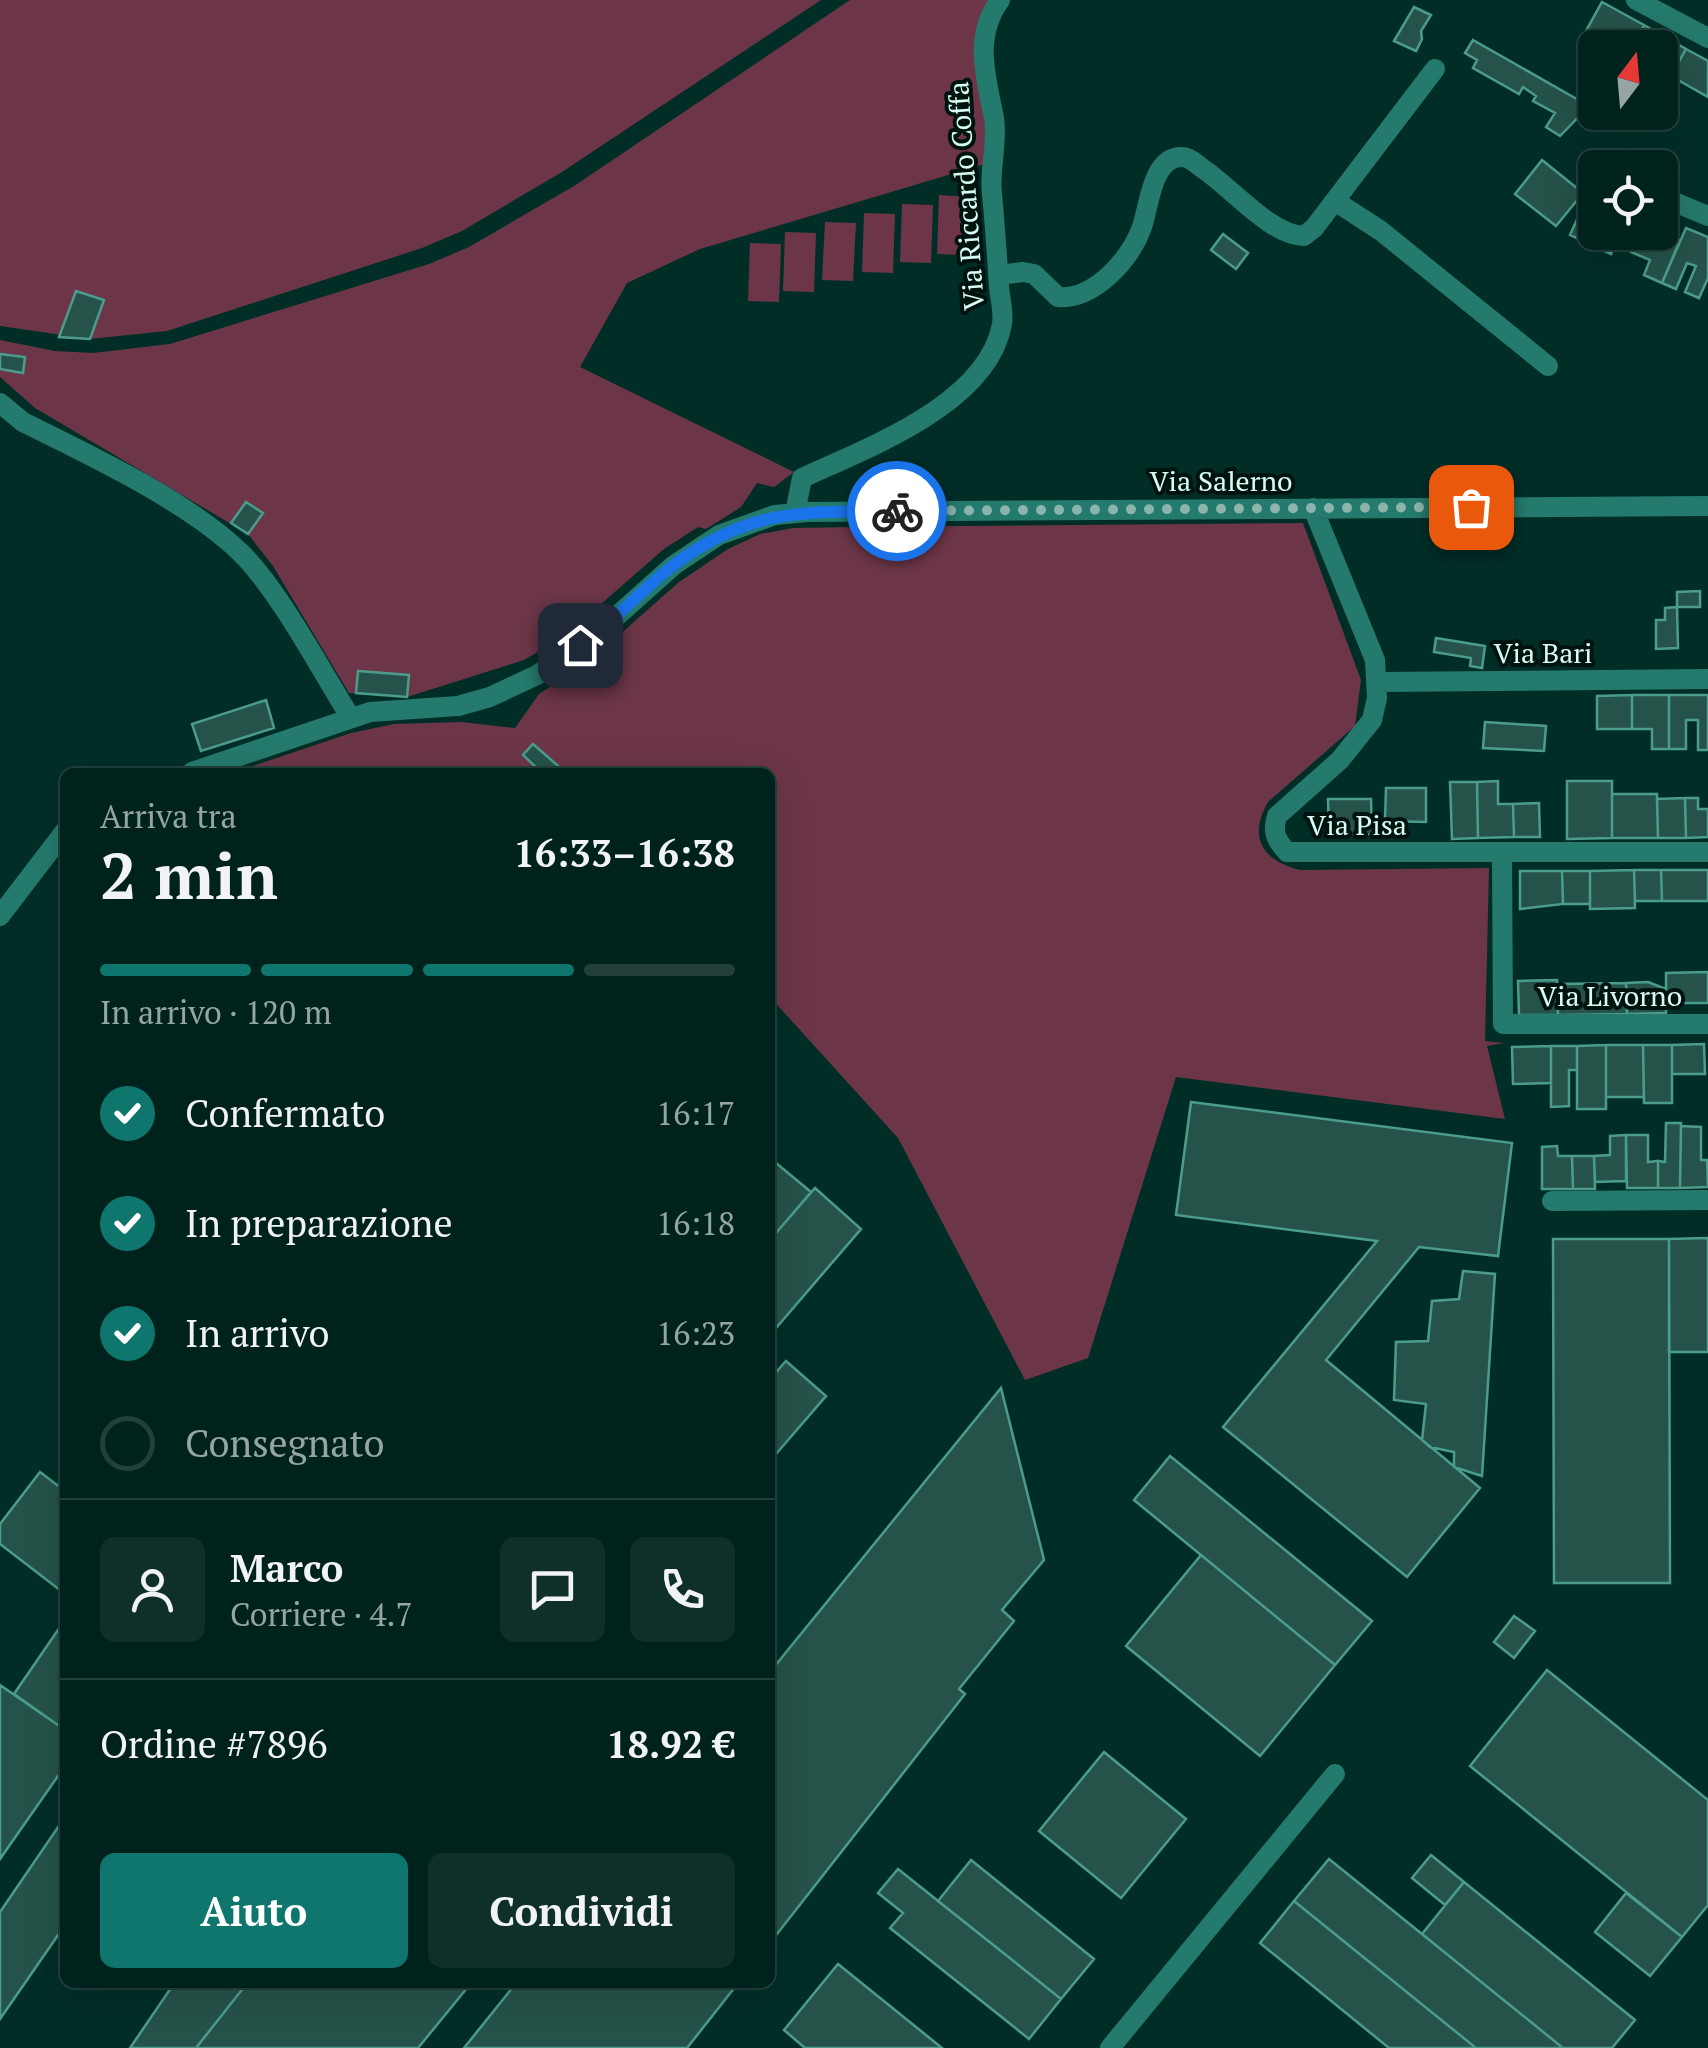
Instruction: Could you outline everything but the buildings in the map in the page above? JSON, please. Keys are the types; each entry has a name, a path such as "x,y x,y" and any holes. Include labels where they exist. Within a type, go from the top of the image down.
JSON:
{"street":[{"name":"Via Riccardo Coffa","path":"795,513 802,478 896,434 960,392 994,349 1003,320 991,182 995,123 983,42 988,18 1000,0"},
{"path":"1636,0 1708,38"},
{"path":"999,276 1034,274 1058,298 1086,293 1128,251 1141,230 1158,173 1166,162 1180,157 1227,184 1261,217 1292,236 1304,236 1435,69"},
{"path":"1335,201 1381,231 1548,366"},
{"path":"1678,204 1708,216"},
{"path":"0,392 27,415 189,514 243,554 351,718"},
{"path":"0,403 23,422 84,452"},
{"name":"Via Salerno","path":"795,513 1708,506"},
{"path":"1313,508 1374,660 1379,682"},
{"path":"204,768 370,712 458,706 490,696 537,675 598,632 674,565 718,535 746,523 795,513"},
{"name":"Via Bari","path":"1379,682 1708,680"},
{"name":"Via Pisa","path":"1379,682 1372,720 1340,760 1277,816 1276,840 1288,852 1708,852"},
{"path":"0,916 60,838"},
{"name":"Via Livorno","path":"1502,853 1503,1024 1708,1024"},
{"path":"1552,1201 1708,1200"},
{"path":"1110,2048 1335,1774"}],"shaded area":[{"path":"0,0 821,0 562,172 462,231 422,248 167,331 90,339 0,326"},
{"path":"850,0 991,0 985,164 700,249 627,283 580,367 794,472 774,487 757,483 741,507 706,529 698,527 664,549 562,638 524,660 407,697 349,693 273,566 248,534 35,408 0,377 0,340 55,351 93,353 170,344 429,264 469,247 574,186"},
{"path":"939,195 970,197 968,255 937,254"},
{"path":"902,204 933,205 931,263 900,262"},
{"path":"864,213 895,214 893,273 862,272"},
{"path":"825,222 856,223 853,281 822,280"},
{"path":"785,232 816,233 814,292 783,291"},
{"path":"750,243 781,244 779,302 748,301"},
{"path":"1303,523 1361,680 1355,726 1268,802 1259,826 1262,846 1276,860 1300,870 1489,868 1485,1041 1504,1043 1487,1046 1505,1119 1176,1077 1088,1358 1025,1380 898,1138 775,1003 775,768 247,768 351,733 394,724 461,722 515,728 539,694 592,659 679,582 728,549 760,534 793,528"}],"way so far":[{"path":"897,511 1471,507"}],"route":[{"path":"580,645 674,565 718,535 746,523 807,512 897,511"}]}
